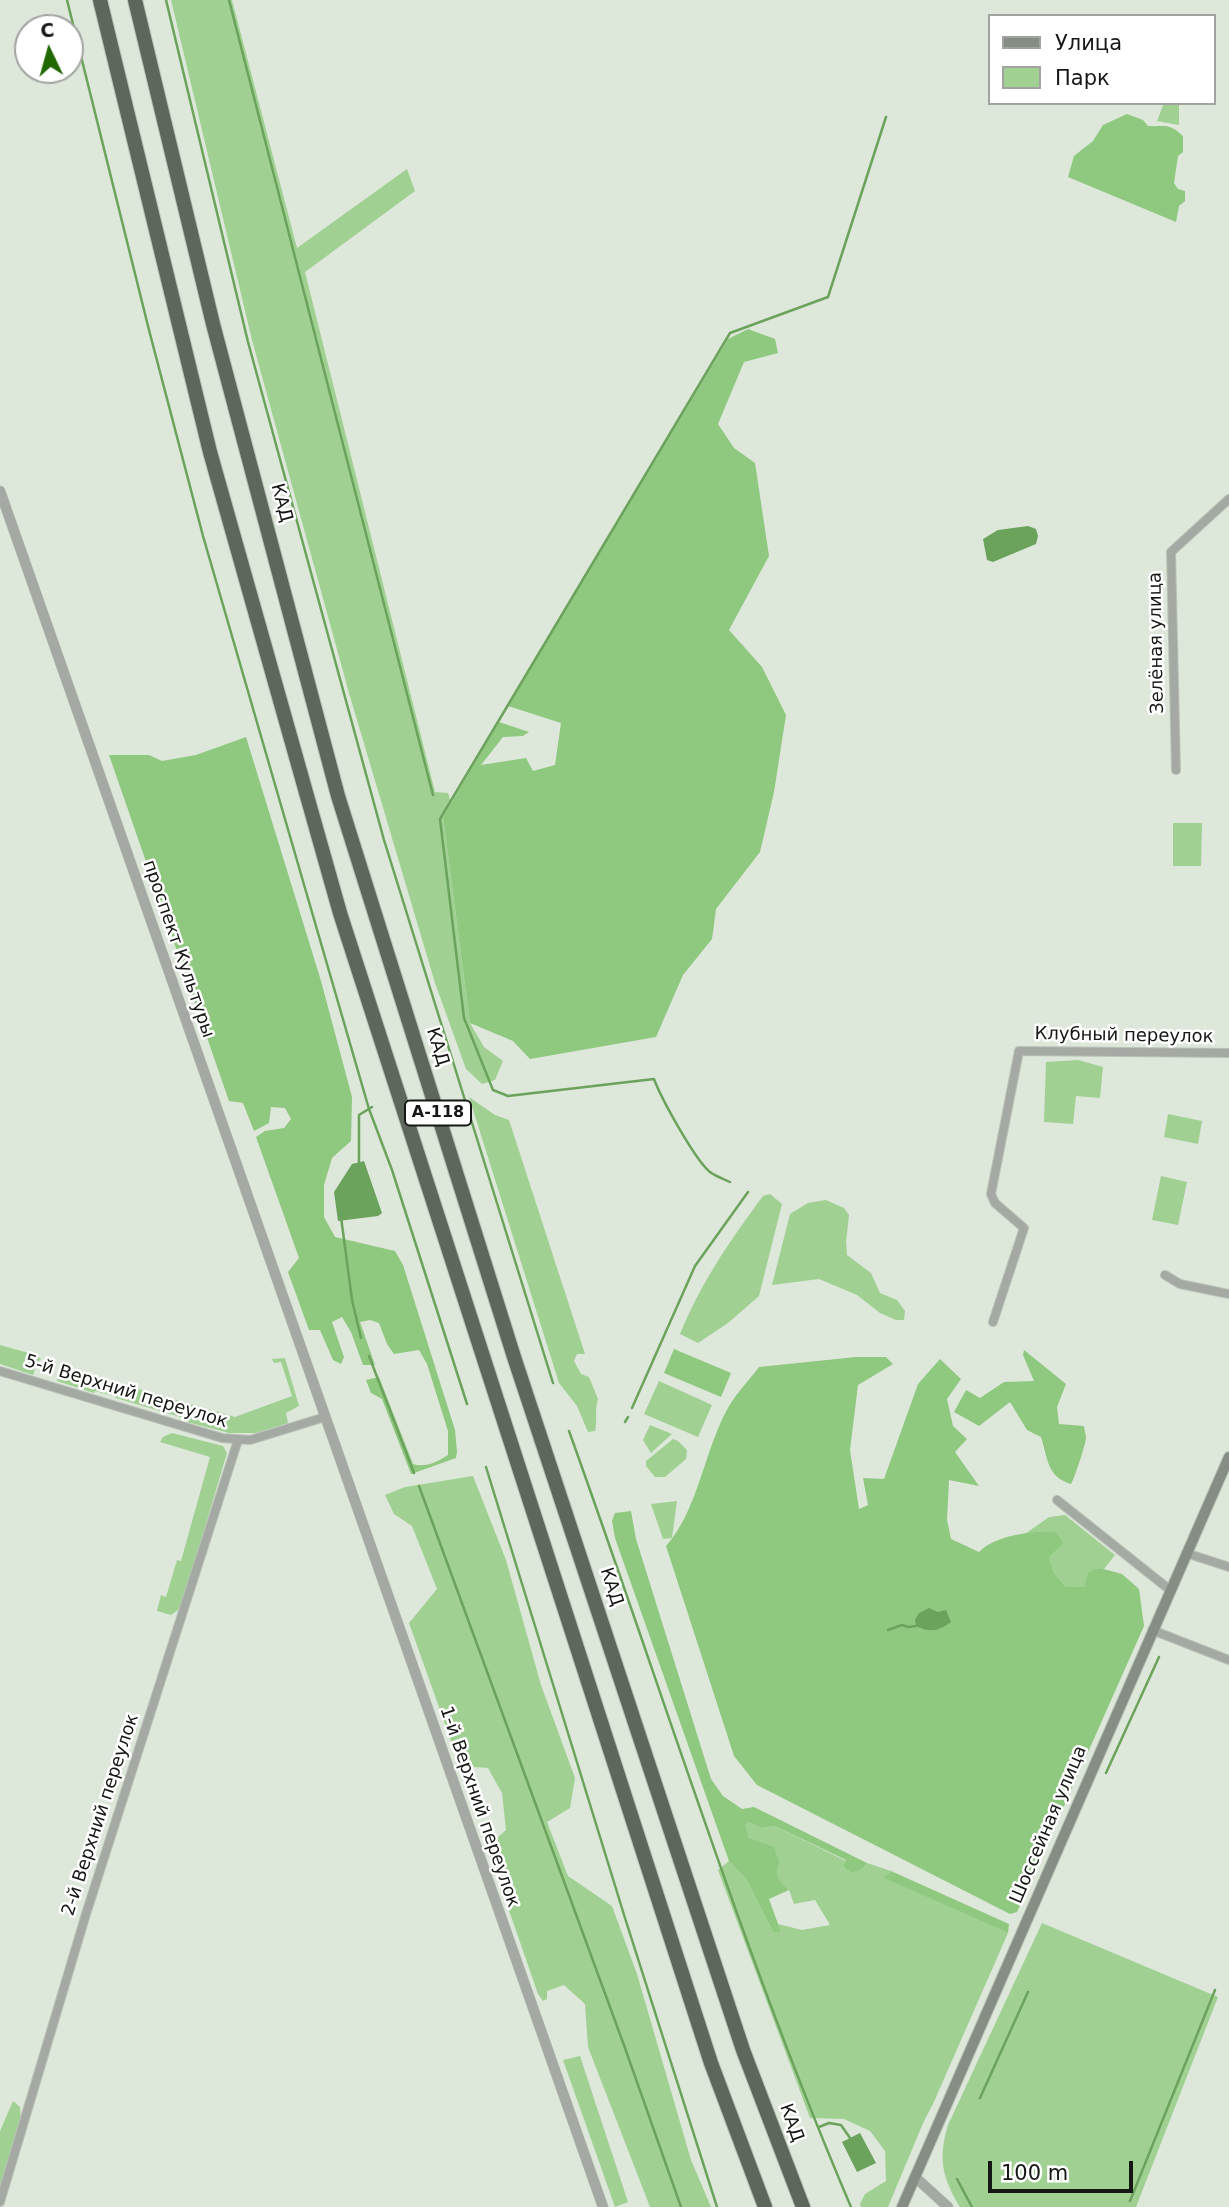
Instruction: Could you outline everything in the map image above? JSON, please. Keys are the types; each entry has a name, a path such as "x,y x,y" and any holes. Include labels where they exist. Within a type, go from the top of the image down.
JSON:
{"highway":[{"name":"А-118","path":"100,0 210,452 340,913 703,2038 765,2207"},
{"name":"КАД","path":"135,0 213,324 338,796 514,1357 743,2050 803,2207"}],"main road":[{"name":"Шоссейная улица","path":"902,2207 1229,1457"}],"street":[{"name":"проспект Культуры","path":"0,491 325,1417"},
{"name":"Зелёная улица","path":"1176,771 1171,552 1229,499"},
{"name":"Клубный переулок","path":"993,1322 1024,1228 995,1203 991,1194 1019,1051 1229,1053"},
{"path":"1165,1275 1180,1284 1229,1294"},
{"name":"5-й Верхний переулок","path":"0,1371 222,1438 250,1440 325,1417"},
{"name":"1-й Верхний переулок","path":"325,1417 603,2207"},
{"name":"2-й Верхний переулок","path":"0,2202 86,1914 238,1440"},
{"path":"1057,1500 1170,1590"},
{"path":"1186,1553 1229,1567"},
{"path":"1152,1630 1229,1660"},
{"path":"915,2177 948,2207"}],"green space":[{"path":"171,0 232,0 297,248 407,169 415,191 305,272 435,792 448,793 451,803 443,817 470,1023 484,1047 503,1061 495,1080 482,1084 466,1069 435,983 349,693 252,340"},
{"path":"1163,105 1179,105 1179,125 1157,121"},
{"path":"1173,823 1202,823 1201,866 1173,866"},
{"path":"1078,1060 1103,1067 1100,1098 1076,1096 1073,1124 1044,1122 1046,1062"},
{"path":"469,1097 495,1115 509,1120 585,1354 577,1354 574,1361 581,1374 589,1377 598,1399 595,1431 588,1432 577,1406 559,1383"},
{"path":"1168,1114 1202,1121 1198,1144 1164,1137"},
{"path":"1161,1176 1187,1182 1178,1225 1152,1220"},
{"path":"770,1194 782,1204 759,1296 728,1323 698,1343 680,1334 717,1262 763,1196"},
{"path":"826,1200 844,1208 849,1215 847,1255 871,1273 880,1293 897,1300 905,1311 904,1320 896,1320 880,1313 857,1295 819,1279 772,1285 790,1214 808,1203"},
{"path":"0,1345 36,1355 41,1359 33,1375 0,1364"},
{"path":"285,1358 299,1406 286,1413 288,1423 256,1433 229,1433 116,1398 114,1394 94,1393 57,1381 60,1366 235,1417 292,1396 281,1362 274,1363 272,1359"},
{"path":"659,1381 712,1405 698,1437 644,1414"},
{"path":"650,1425 672,1434 651,1453 643,1440"},
{"path":"172,1433 223,1446 227,1453 181,1608 171,1615 157,1611 161,1595 166,1597 177,1560 181,1561 210,1457 160,1442 163,1437"},
{"path":"673,1439 687,1450 686,1459 665,1477 655,1477 646,1466 646,1461"},
{"path":"473,1476 506,1560 541,1685 575,1778 570,1808 547,1822 568,1876 612,1906 637,1974 691,2160 711,2207 650,2207 588,2047 585,2004 564,1985 547,1991 547,1999 543,2001 538,1994 487,1847 506,1830 502,1793 488,1768 460,1766 409,1623 437,1589 412,1526 394,1514 385,1495 405,1487"},
{"path":"677,1501 672,1538 663,1539 651,1504"},
{"path":"1065,1515 1115,1555 1084,1587 1066,1587 1054,1573 1049,1557 1022,1536 1049,1517"},
{"path":"749,1822 761,1828 775,1826 846,1861 843,1867 852,1873 862,1869 867,1863 891,1871 885,1878 1008,1933 888,2207 861,2207 860,2204 865,2194 886,2181 885,2151 870,2131 844,2119 810,2118 718,1870 729,1861 746,1879 773,1932 781,1932 778,1924 802,1930 830,1925 815,1900 794,1904 789,1890 779,1882 776,1871 749,1838 744,1825"},
{"path":"1042,1923 1218,1997 1136,2207 960,2207 949,2187 943,2158 948,2125"},
{"path":"580,2056 628,2202 615,2207 563,2060"},
{"path":"13,2101 20,2107 21,2122 0,2190 0,2131"}],"shaded area":[{"path":"1127,114 1143,120 1148,126 1170,127 1183,136 1183,152 1178,156 1174,183 1178,189 1185,191 1185,201 1179,206 1176,222 1068,177 1074,156 1093,141 1103,125"},
{"path":"748,329 775,339 778,353 744,362 718,424 734,448 755,463 769,556 729,630 762,667 786,715 774,792 760,852 716,909 712,939 683,975 656,1037 530,1059 513,1041 470,1023 443,817 499,722 529,732 523,736 503,737 481,765 526,758 533,771 555,765 561,723 508,706 728,339"},
{"path":"1028,526 1036,529 1036,544 993,562 987,560 983,539 998,530"},
{"path":"246,737 321,981 352,1097 351,1141 332,1158 324,1185 324,1217 335,1237 395,1251 403,1265 455,1430 456,1458 411,1474 382,1399 371,1393 366,1380 379,1377 413,1464 431,1464 448,1455 448,1431 427,1364 419,1350 394,1354 379,1323 370,1320 360,1322 375,1365 363,1365 351,1332 342,1317 332,1322 344,1357 341,1364 333,1360 320,1330 309,1330 288,1272 299,1258 256,1137 265,1131 284,1128 291,1119 285,1108 271,1107 269,1123 254,1131 243,1103 229,1101 109,755 149,755 162,761 196,755"},
{"path":"364,1161 382,1213 378,1216 338,1221 334,1192 352,1164"},
{"path":"674,1349 731,1373 721,1397 664,1373"},
{"path":"1024,1350 1066,1384 1057,1407 1059,1424 1084,1426 1085,1441 1071,1484 1053,1472 1041,1437 1027,1430 1010,1402 979,1426 954,1412 966,1390 980,1398 1004,1382 1034,1381 1023,1355"},
{"path":"856,1357 886,1357 893,1364 858,1385 850,1450 859,1509 868,1505 863,1478 884,1479 918,1384 940,1359 961,1379 947,1399 953,1426 967,1439 955,1452 979,1486 949,1480 947,1520 951,1539 979,1552 1005,1538 1026,1533 1056,1532 1063,1543 1049,1557 1054,1573 1066,1587 1084,1587 1089,1572 1100,1568 1122,1574 1139,1589 1144,1626 1017,1912 1010,1914 757,1785 734,1756 666,1546 686,1515 729,1406 759,1367"},
{"path":"631,1511 636,1539 711,1779 723,1796 742,1809 754,1807 867,1863 862,1869 852,1873 843,1867 846,1860 775,1826 761,1828 749,1822 745,1825 749,1838 774,1847 779,1862 778,1877 789,1890 769,1899 781,1932 773,1932 746,1879 729,1861 615,1538 612,1521 615,1513"},
{"path":"929,1608 938,1612 946,1610 951,1622 934,1630 916,1626 915,1620 919,1613"},
{"path":"891,1871 1009,1924 1008,1933 884,1878"},
{"path":"860,2133 876,2163 857,2172 842,2142"}],"waterway":[{"path":"67,0 203,536 369,1109 392,1170 467,1404"},
{"path":"166,0 248,342 384,840 553,1383"},
{"path":"229,0 433,795"},
{"path":"730,1182 710,1172 696,1155 654,1079 508,1096 493,1090 464,1018 440,819 730,333 828,297 886,117"},
{"path":"359,1165 359,1115 372,1107"},
{"path":"632,1408 695,1266 748,1192"},
{"path":"341,1217 352,1300 361,1338"},
{"path":"369,1356 414,1473"},
{"path":"625,1422 628,1417"},
{"path":"569,1431 774,2015 851,2207"},
{"path":"486,1467 717,2207"},
{"path":"419,1486 681,2207"},
{"path":"888,1630 902,1625 916,1626"},
{"path":"1106,1773 1159,1657"},
{"path":"1130,2201 1215,1990"},
{"path":"980,2098 1028,1992"},
{"path":"819,2127 829,2123 841,2125 850,2138"},
{"path":"957,2179 972,2207"}]}
